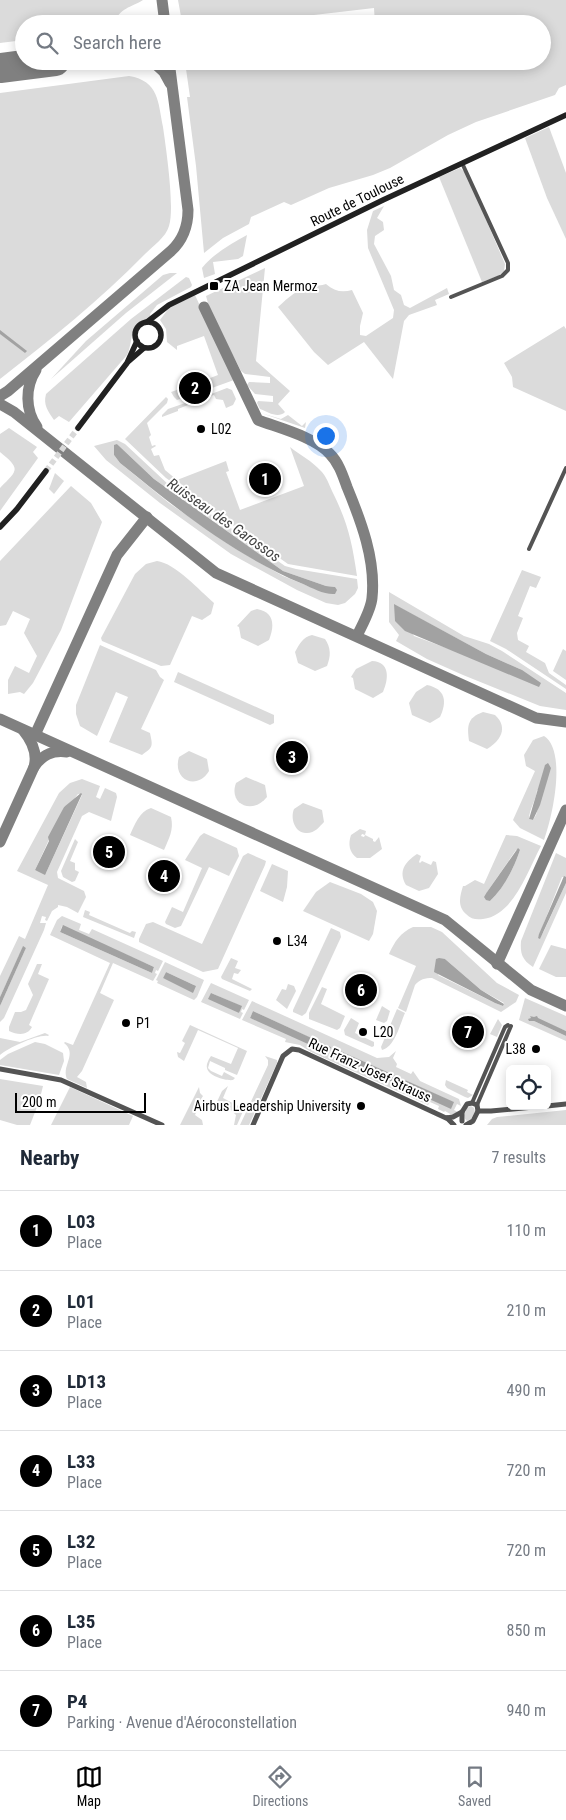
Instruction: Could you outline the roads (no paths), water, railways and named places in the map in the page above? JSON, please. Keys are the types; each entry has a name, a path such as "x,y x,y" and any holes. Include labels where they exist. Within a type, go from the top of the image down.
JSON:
{"main road":[{"name":"Route de Toulouse","path":"147,322 160,310 194,292 566,115"},
{"path":"78,428 127,363 144,348 155,346 160,341 161,334 157,320 160,310"},
{"path":"144,348 137,341 135,334 138,328 147,322 153,323 158,327"},
{"path":"127,363 137,341"},
{"path":"0,527 17,509 46,471"}],"street":[{"path":"451,297 502,276 508,270 508,263 462,163"},
{"path":"529,549 566,468"},
{"path":"448,1119 464,1123 473,1121 476,1106 510,1026"},
{"name":"Rue Franz Josef Strauss","path":"253,1125 283,1056 292,1048 448,1119"},
{"path":"0,1069 61,1080 162,1125"},
{"path":"448,1119 462,1112 467,1104 492,1111 506,1110"},
{"path":"551,1106 566,1104"},
{"path":"462,1112 464,1123"},
{"path":"448,1119 454,1125"}],"tunnel":[{"path":"46,471 78,428"}],"place":[{"name":"ZA Jean Mermoz","path":"214,286"},
{"name":"L01","path":"195,388"},
{"name":"L02","path":"201,429"},
{"name":"L03","path":"265,479"},
{"name":"LD13","path":"292,757"},
{"name":"L32","path":"109,852"},
{"name":"L33","path":"164,876"},
{"name":"L34","path":"277,941"},
{"name":"L35","path":"361,990"},
{"name":"P1","path":"126,1023"},
{"name":"L20","path":"363,1032"},
{"name":"P4","path":"468,1032"},
{"name":"L38","path":"536,1049"},
{"name":"Airbus Leadership University","path":"361,1106"}],"water label":[{"name":"Ruisseau des Garossos","path":"224,520"}]}
